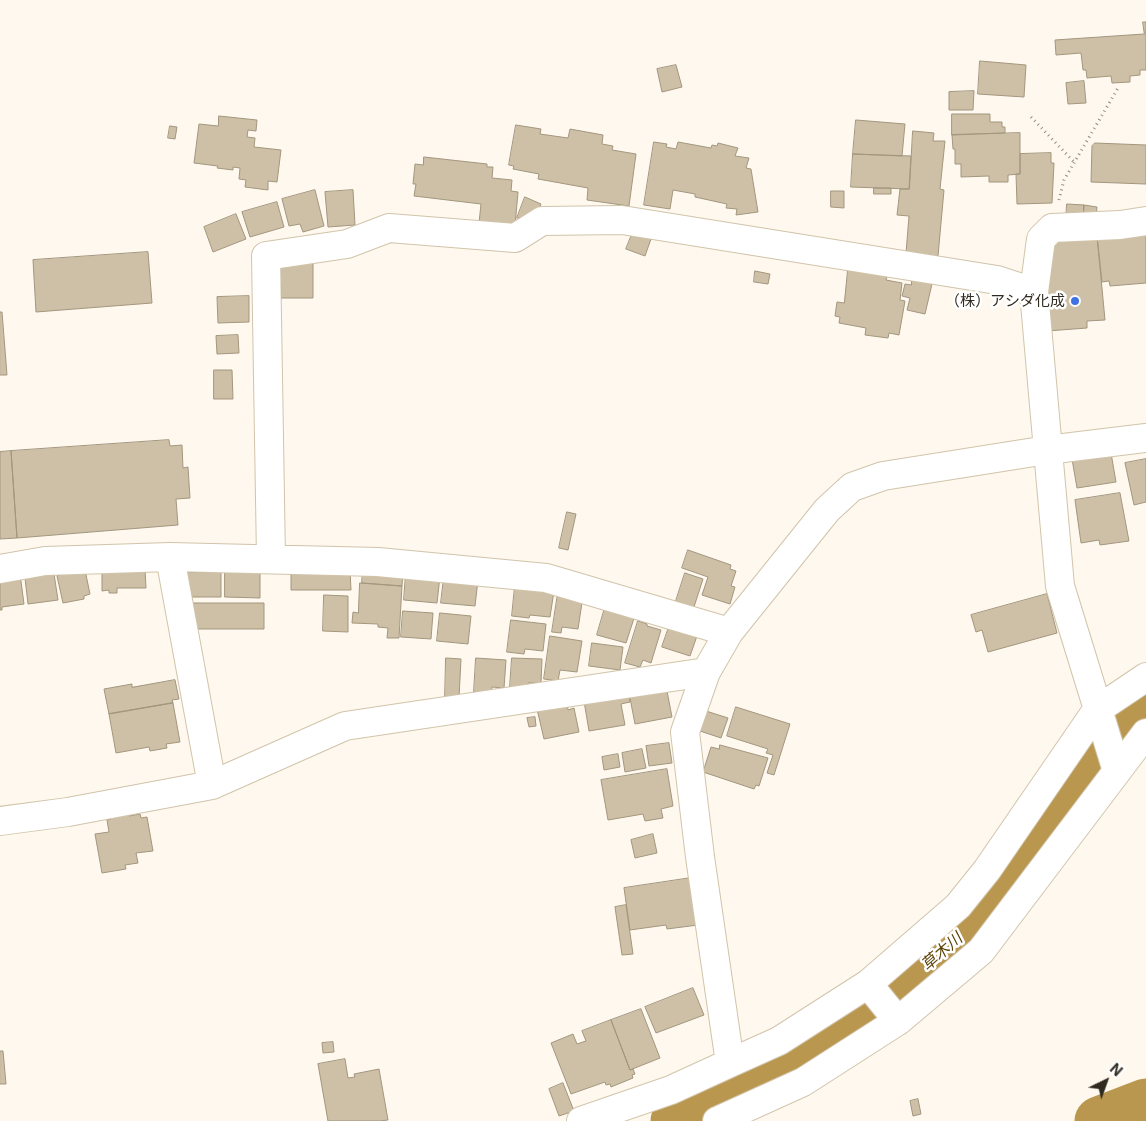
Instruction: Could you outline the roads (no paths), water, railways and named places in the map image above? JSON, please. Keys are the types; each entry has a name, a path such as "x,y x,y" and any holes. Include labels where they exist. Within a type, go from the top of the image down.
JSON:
{"street":[{"path":"271,560 266,256 347,244 389,228 515,238 542,221 622,220 997,280 1034,292"},
{"path":"1114,764 1060,586 1034,292 1041,239 1052,228 1120,225 1146,221"},
{"path":"730,1063 700,857 685,732 706,672 729,632 827,510 852,487 883,476 1047,450 1146,438"},
{"path":"0,569 45,561 170,557 378,562 546,578 729,632"},
{"path":"170,557 212,785"},
{"path":"0,822 68,812 212,785 345,726 706,672"},
{"path":"581,1121 671,1090 779,1041 871,988 958,906 987,870 1099,714 1146,677"},
{"path":"717,1121 803,1082 895,1017 981,951 1114,764 1146,733"},
{"path":"871,988 895,1017"}],"waterway":[{"name":"草木川","path":"675,1121 833,1039 901,987 972,926 1128,722 1146,711"},
{"path":"1099,1121 1146,1103"}],"place":[{"name":"（株）アシダ化成","path":"1075,301"}]}
